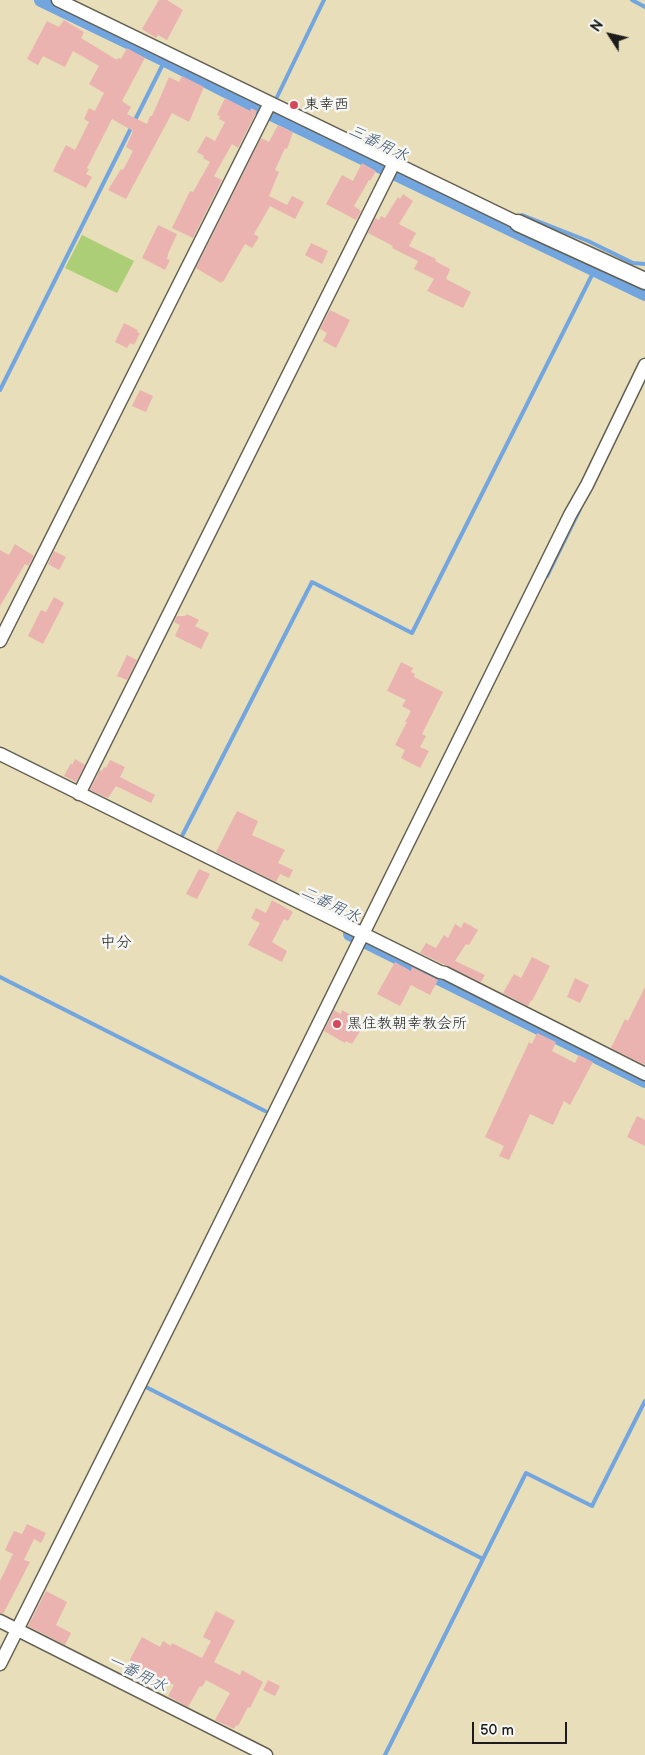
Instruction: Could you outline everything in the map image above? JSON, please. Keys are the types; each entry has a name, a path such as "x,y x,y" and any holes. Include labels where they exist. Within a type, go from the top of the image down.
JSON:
{"street":[{"path":"58,0 267,109 392,168 518,223 645,282"},
{"path":"0,641 267,109"},
{"path":"79,794 392,168"},
{"path":"0,1664 645,365"},
{"path":"0,754 361,938 445,973 645,1074"},
{"path":"0,1621 16,1632 266,1755"}],"green space":[{"path":"82,235 134,261 117,293 65,268"}],"building":[{"path":"159,0 167,0 183,10 167,40 158,35 156,38 142,29"},
{"path":"64,20 84,32 81,38 117,60 118,58 121,59 127,48 145,58 122,101 131,107 127,114 147,124 169,77 179,82 182,76 204,87 189,122 172,113 126,199 108,190 121,169 123,170 133,151 126,147 133,131 112,119 87,168 89,169 86,174 92,177 86,188 53,171 66,145 75,150 89,122 84,119 89,108 95,111 104,93 89,84 99,66 73,51 65,67 43,56 38,65 27,59 47,21 59,27"},
{"path":"225,98 250,111 251,108 257,111 238,148 232,144 214,176 222,180 193,238 172,228 190,191 193,192 210,162 197,152 206,136 215,141 225,122 219,119 220,116 217,115"},
{"path":"278,125 293,132 287,149 285,148 275,170 279,172 269,196 287,205 292,196 304,202 295,219 270,206 254,234 259,237 252,248 245,244 221,283 196,268 261,138 269,142"},
{"path":"362,163 376,171 354,206 361,211 356,220 326,204 342,175 353,181"},
{"path":"403,194 413,201 399,224 416,233 409,246 436,259 435,261 450,269 446,279 471,292 463,308 427,291 434,279 414,269 418,261 368,233 375,218 379,220 381,216 385,218 398,197 400,199"},
{"path":"158,225 177,234 168,254 167,259 170,260 165,270 142,258"},
{"path":"311,243 328,251 322,264 305,255"},
{"path":"330,310 350,320 336,348 323,341 327,333 320,329"},
{"path":"124,323 140,333 134,345 130,343 127,348 115,342"},
{"path":"140,390 153,396 146,412 132,406"},
{"path":"15,544 34,556 28,566 25,564 0,606 0,550 9,555"},
{"path":"54,551 66,557 59,570 48,564"},
{"path":"54,597 64,603 43,644 28,636 41,610 46,612"},
{"path":"187,614 199,620 195,626 209,633 201,649 175,636 180,625 174,622 177,616 185,616"},
{"path":"127,655 137,660 127,680 117,676"},
{"path":"401,662 413,668 411,672 415,674 414,677 443,692 422,734 426,736 420,747 429,751 420,768 401,758 405,750 395,745 411,711 402,706 406,700 387,691"},
{"path":"75,759 85,765 76,782 64,776"},
{"path":"110,760 125,767 120,777 155,795 151,803 116,786 108,798 90,790 100,770 102,771 104,767 106,768"},
{"path":"237,811 258,821 252,835 285,850 278,863 293,870 289,878 280,874 276,882 216,852"},
{"path":"199,869 210,874 197,899 186,894"},
{"path":"272,900 293,912 288,921 284,919 272,942 287,951 282,962 248,945 260,923 251,918 256,908 266,913"},
{"path":"464,922 478,930 469,945 466,944 455,961 485,975 481,982 420,953 426,943 436,948 444,935 448,938 455,924 461,928"},
{"path":"532,957 550,966 528,1006 503,993 514,974 521,978"},
{"path":"395,962 411,971 412,967 438,980 430,995 411,985 400,1006 377,994"},
{"path":"575,978 589,985 580,1003 567,997"},
{"path":"645,987 645,1065 611,1048 625,1019 628,1021"},
{"path":"334,1010 341,1014 342,1010 365,1023 352,1044 346,1041 345,1043 324,1031"},
{"path":"537,1033 556,1042 552,1051 575,1063 579,1055 593,1062 570,1105 564,1101 553,1125 530,1114 509,1160 499,1156 504,1146 485,1137 529,1042 532,1044"},
{"path":"637,1116 645,1120 645,1146 627,1137"},
{"path":"27,1524 46,1533 41,1543 34,1539 24,1560 30,1562 3,1614 0,1613 0,1581 13,1554 5,1550 14,1531 22,1534"},
{"path":"46,1591 67,1602 56,1625 71,1633 65,1645 28,1626"},
{"path":"216,1611 235,1621 214,1662 240,1675 242,1670 263,1682 250,1708 248,1707 238,1726 236,1725 234,1729 215,1720 230,1693 206,1680 202,1687 200,1686 188,1707 168,1696 174,1685 156,1676 149,1687 127,1676 130,1671 125,1669 142,1637 160,1647 163,1641 171,1646 172,1643 202,1658 211,1641 203,1637"},
{"path":"268,1680 280,1686 275,1696 263,1690"}],"waterway":[{"name":"三番用水","path":"41,0 269,113 645,294"},
{"path":"277,97 324,0"},
{"path":"632,0 645,7"},
{"path":"0,390 165,60"},
{"path":"522,215 588,241 633,263 645,264"},
{"path":"182,836 312,582 412,633 595,269"},
{"path":"547,576 580,509"},
{"name":"二番用水","path":"350,934 645,1081"},
{"path":"0,977 265,1111"},
{"path":"144,1386 483,1559"},
{"path":"385,1755 526,1473 592,1506 645,1401"}],"place":[{"name":"東幸西","path":"294,105"},
{"name":"黒住教朝幸教会所","path":"337,1024"}],"district":[{"name":"中分","path":"116,943"}],"water label":[{"name":"一番用水","path":"137,1674"}]}
